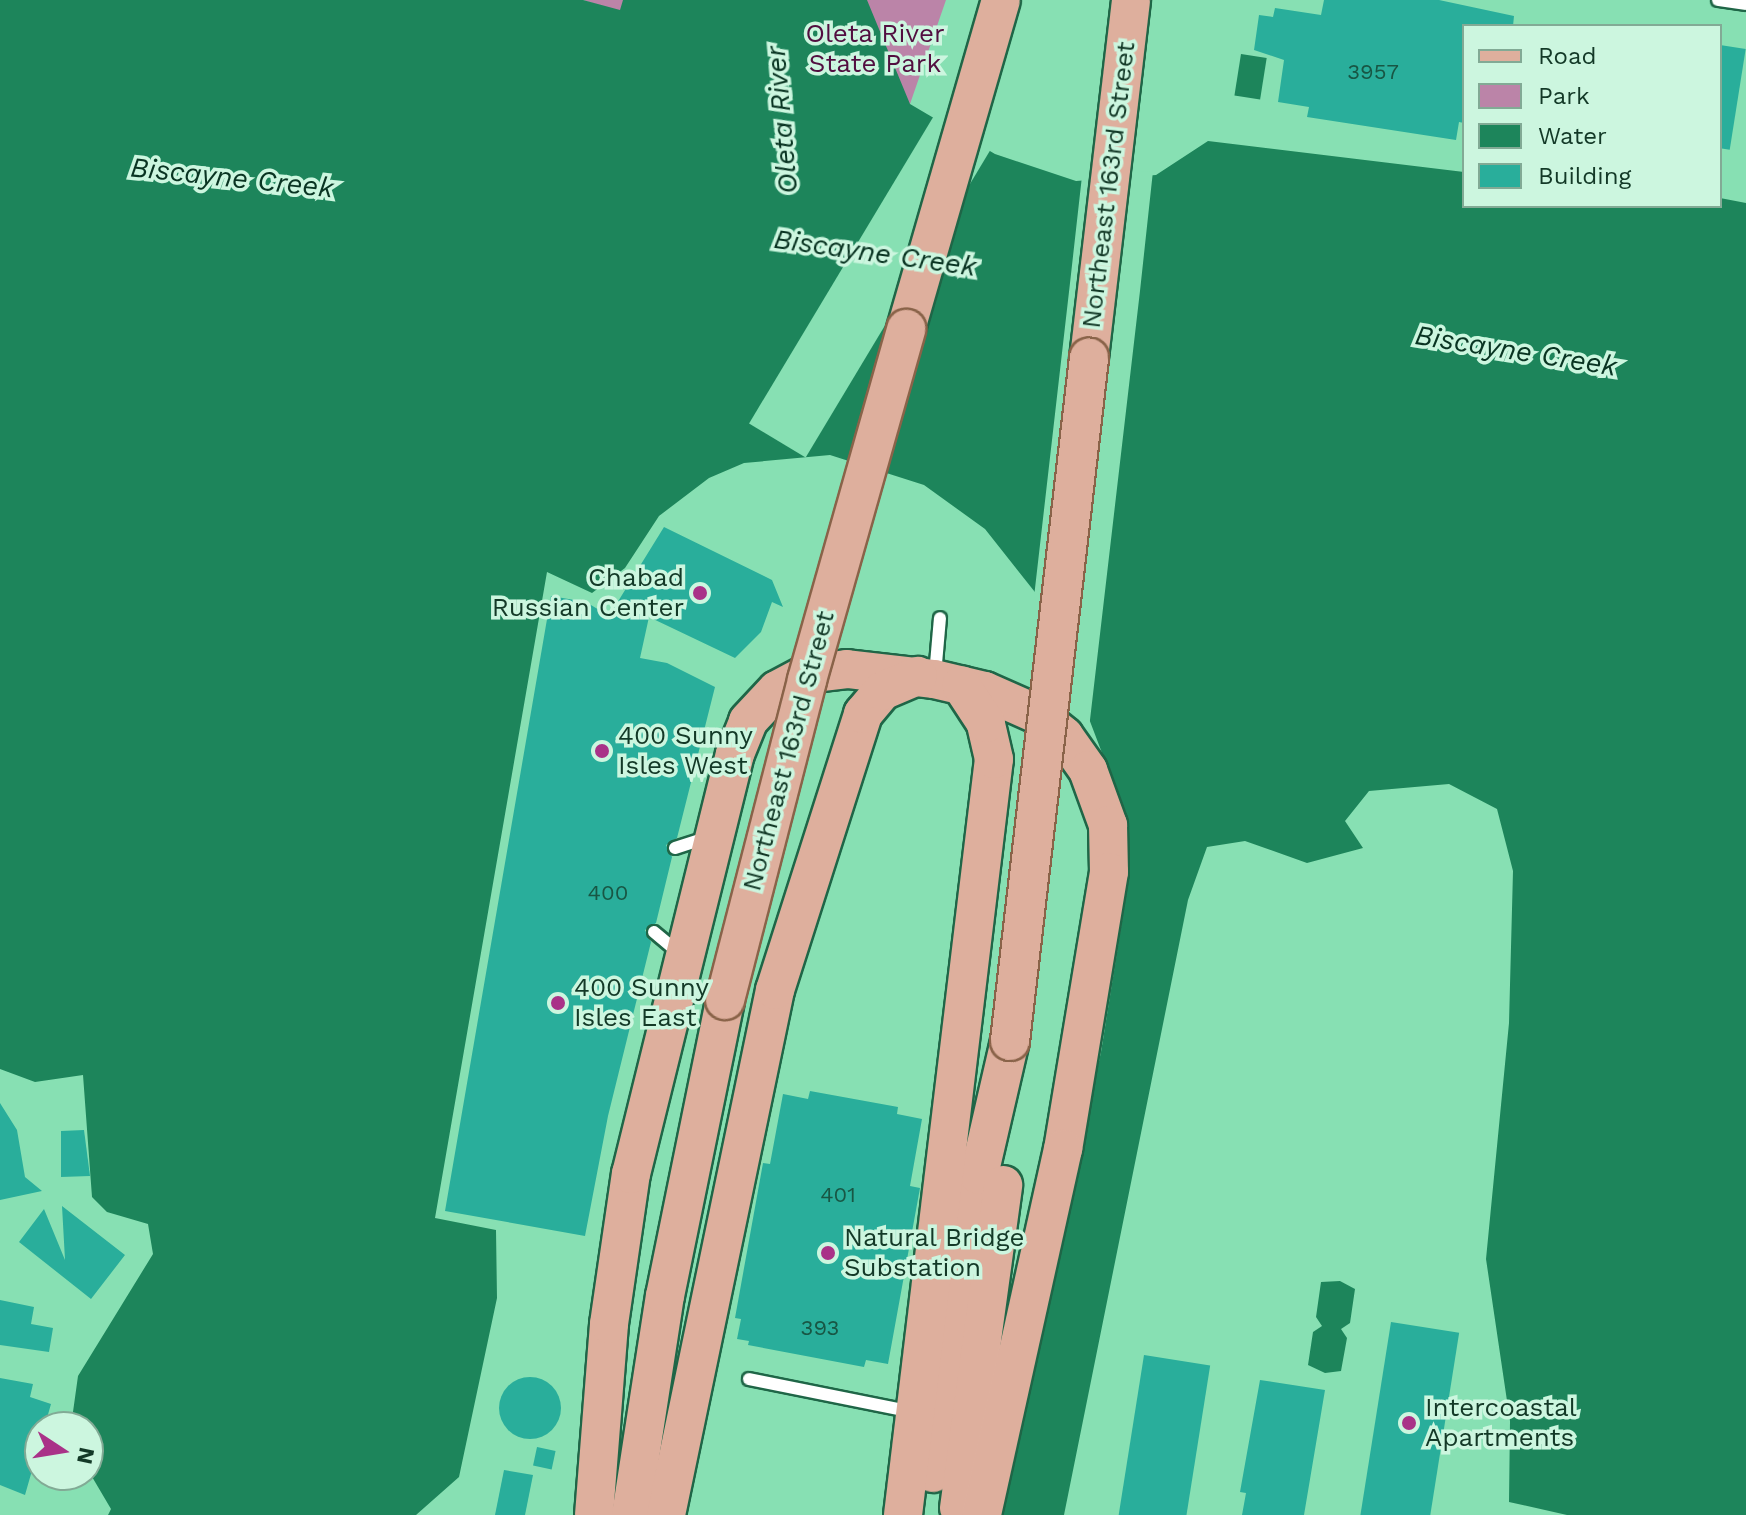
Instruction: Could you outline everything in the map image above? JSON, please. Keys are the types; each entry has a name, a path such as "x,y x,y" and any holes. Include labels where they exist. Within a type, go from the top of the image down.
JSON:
{"main road":[{"name":"Northeast 163rd Street","path":"631,1515 665,1296 725,1000 807,680 1001,0"},
{"name":"Northeast 163rd Street","path":"958,1515 1003,1182 1010,1041 1131,0"},
{"path":"594,1515 621,1227 712,836 741,735 767,697 794,680 824,671 938,680 1024,708 1064,736 1095,782 1110,841 1097,954 1063,1149 982,1515"},
{"path":"903,1515 994,759 986,723 938,680"},
{"path":"666,1515 775,990 863,714 882,691 938,680"},
{"path":"925,1515 979,1175 1010,1041"}],"lane":[{"path":"1718,0 1746,4"},
{"path":"938,680 940,618"},
{"path":"675,848 712,836"},
{"path":"654,932 683,957"},
{"path":"749,1379 916,1413"}],"green space":[{"name":"Oleta River State Park","path":"583,0 946,0 910,104"}],"water":[{"path":"0,0 583,0 620,10 623,0 867,0 910,104 995,154 1076,181 1156,175 1208,141 1462,172 1462,208 1722,208 1722,198 1746,203 1746,1515 1567,1515 1509,1502 1510,1421 1486,1259 1509,1023 1513,871 1497,809 1449,784 1369,791 1345,821 1363,848 1307,863 1245,841 1207,847 1188,900 1064,1515 1002,1515 1101,1052 1129,878 1128,821 1046,606 985,529 924,485 830,455 744,463 709,478 659,516 625,568 592,593 547,572 435,1218 496,1230 497,1298 459,1477 416,1515 108,1515 111,1509 100,1491 104,1491 104,1411 73,1411 78,1376 153,1254 148,1224 107,1212 92,1197 83,1075 35,1082 0,1069"},
{"path":"1241,54 1267,58 1260,100 1234,95"},
{"path":"1340,1281 1355,1289 1350,1323 1341,1329 1347,1338 1341,1371 1325,1373 1308,1365 1313,1332 1322,1326 1316,1317 1321,1282"}],"pier":[{"path":"935,114 992,148 806,457 749,423"},
{"path":"1153,171 1088,737 1034,597 1082,176"}],"building":[{"path":"1324,0 1439,0 1514,16 1513,24 1462,24 1462,123 1459,122 1456,140 1307,117 1309,107 1278,102 1284,60 1254,50 1259,15 1273,17 1275,8 1321,15"},
{"path":"1722,45 1746,49 1730,150 1722,149"},
{"path":"664,527 772,580 783,607 772,602 761,632 735,658 649,617 640,658 667,663 715,687 677,838 666,845 672,857 656,923 645,930 651,942 608,1116 585,1236 445,1211 551,596 586,602 609,616"},
{"name":"Natural Bridge Substation","path":"810,1091 898,1107 897,1114 922,1119 910,1186 920,1188 888,1364 866,1360 864,1367 748,1345 749,1341 737,1339 741,1319 735,1318 763,1163 770,1164 783,1094 808,1099"},
{"path":"0,1103 17,1130 25,1177 42,1191 0,1200"},
{"path":"84,1130 90,1176 61,1177 61,1131"},
{"path":"62,1206 125,1255 91,1299 19,1242 44,1209 65,1260"},
{"path":"0,1300 34,1307 31,1324 53,1328 49,1352 0,1345"},
{"name":"Intercoastal Apartments","path":"1391,1322 1459,1333 1430,1515 1360,1515"},
{"path":"1144,1355 1210,1365 1186,1515 1119,1515"},
{"path":"530,1377 542,1379 552,1386 559,1396 559,1420 552,1430 542,1437 530,1439 518,1437 508,1430 501,1420 499,1408 501,1396 508,1386 518,1379"},
{"path":"0,1378 33,1384 30,1397 51,1404 49,1411 24,1411 25,1495 0,1485"},
{"path":"1260,1380 1325,1390 1304,1515 1242,1515 1246,1493 1240,1492"},
{"path":"537,1447 556,1451 552,1470 533,1466"},
{"path":"504,1470 533,1475 525,1515 495,1515"}],"place":[{"name":"Chabad Russian Center","path":"700,593"},
{"name":"400 Sunny Isles West","path":"602,751"},
{"name":"400 Sunny Isles East","path":"558,1003"},
{"name":"Natural Bridge Substation","path":"828,1253"},
{"name":"Intercoastal Apartments","path":"1409,1423"}],"water label":[{"name":"Oleta River","path":"782,120"},
{"name":"Biscayne Creek","path":"232,178"},
{"name":"Biscayne Creek","path":"875,253"},
{"name":"Biscayne Creek","path":"1516,351"}]}
